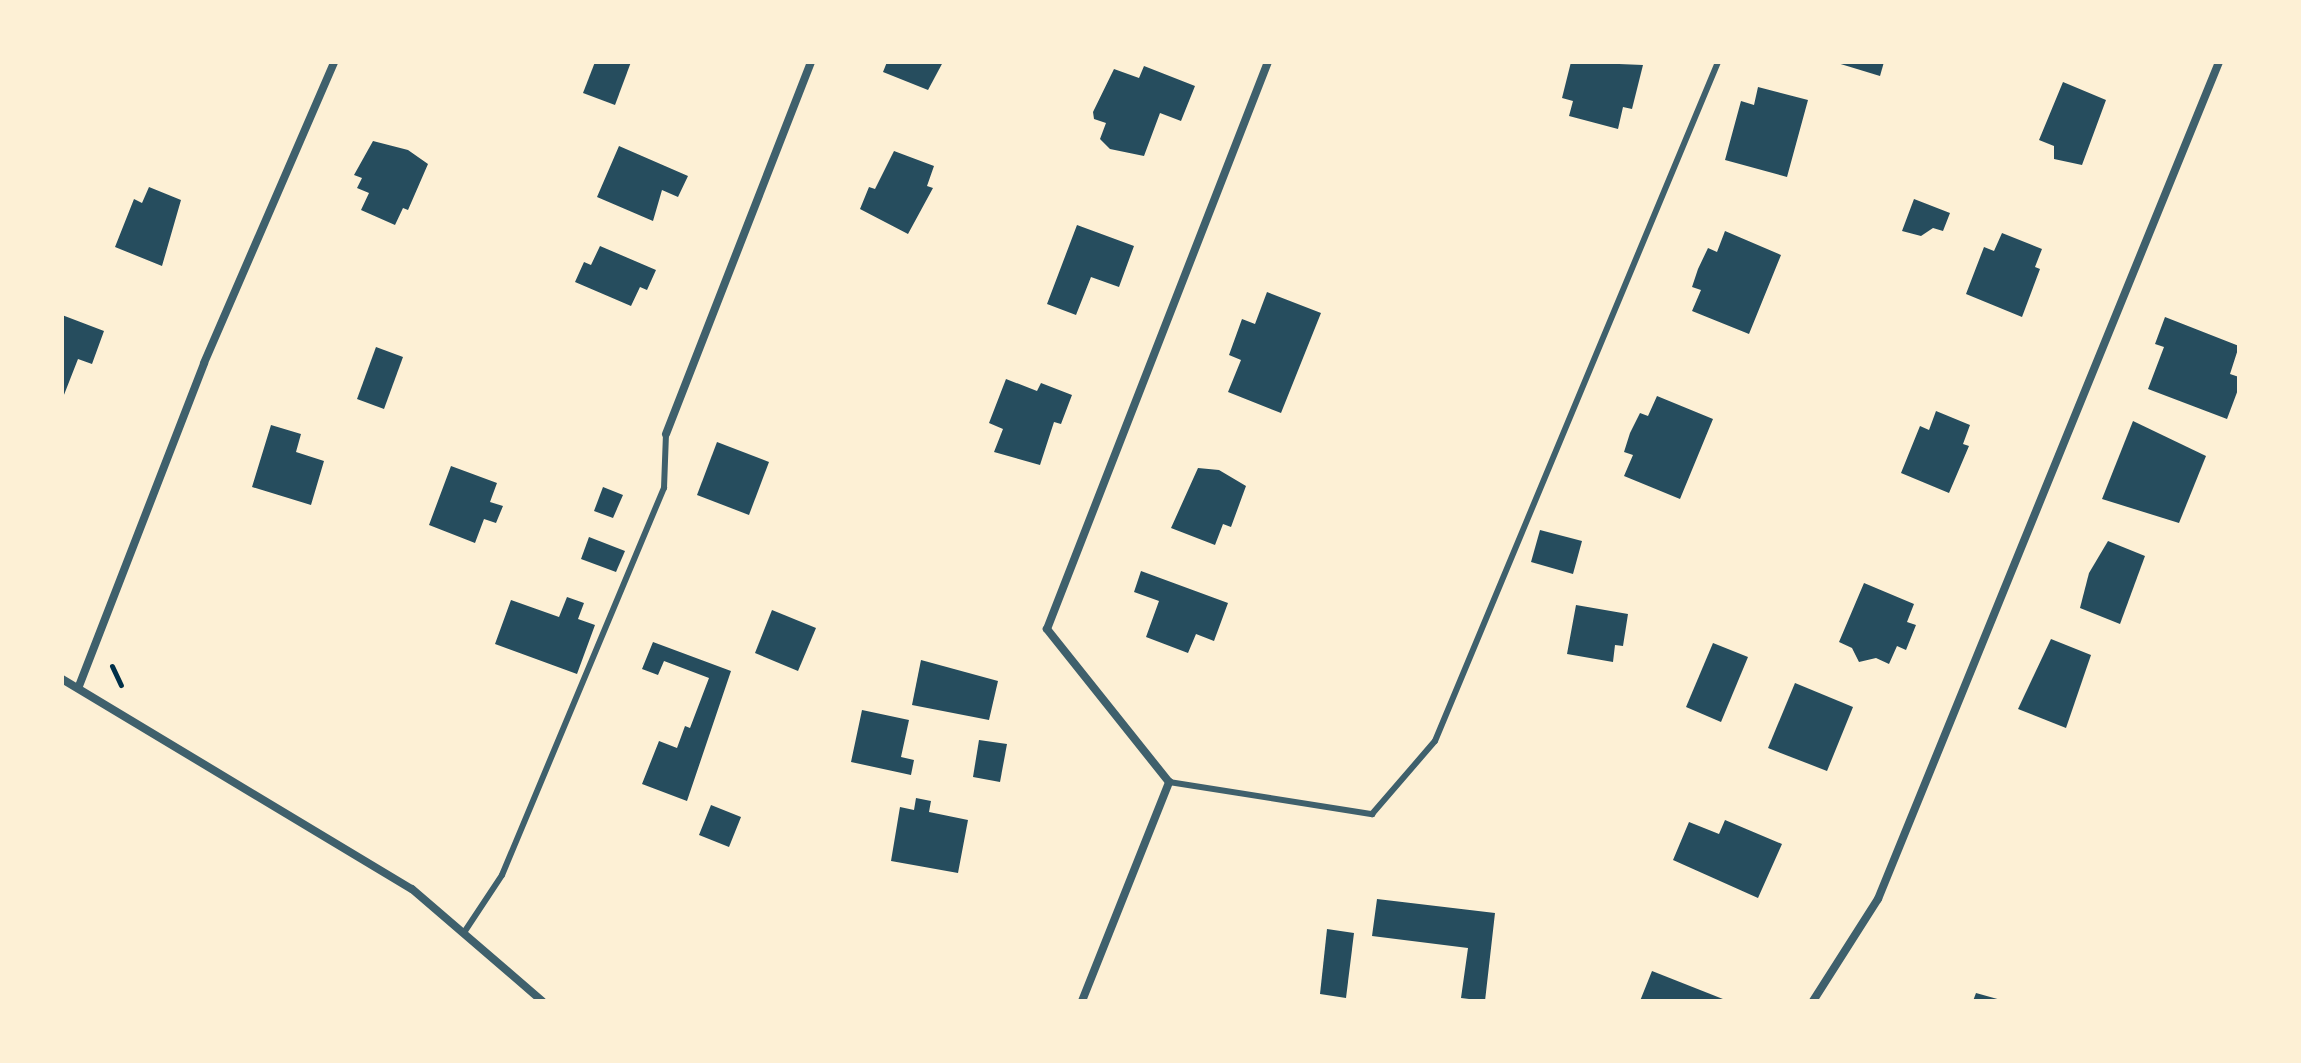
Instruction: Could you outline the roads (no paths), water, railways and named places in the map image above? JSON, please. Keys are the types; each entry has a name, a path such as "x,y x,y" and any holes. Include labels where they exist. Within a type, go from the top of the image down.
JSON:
{"street":[{"path":"79,686 204,363 334,62"},
{"path":"666,434 811,62"},
{"path":"1082,1001 1169,782 1047,629 1268,62"},
{"path":"1813,1001 1878,899 2219,62"},
{"path":"62,679 79,686 361,856 465,931 542,1001"}],"lane":[{"path":"1169,782 1372,814 1435,741 1718,62"},
{"path":"465,931 502,875 664,488 666,434"}]}
